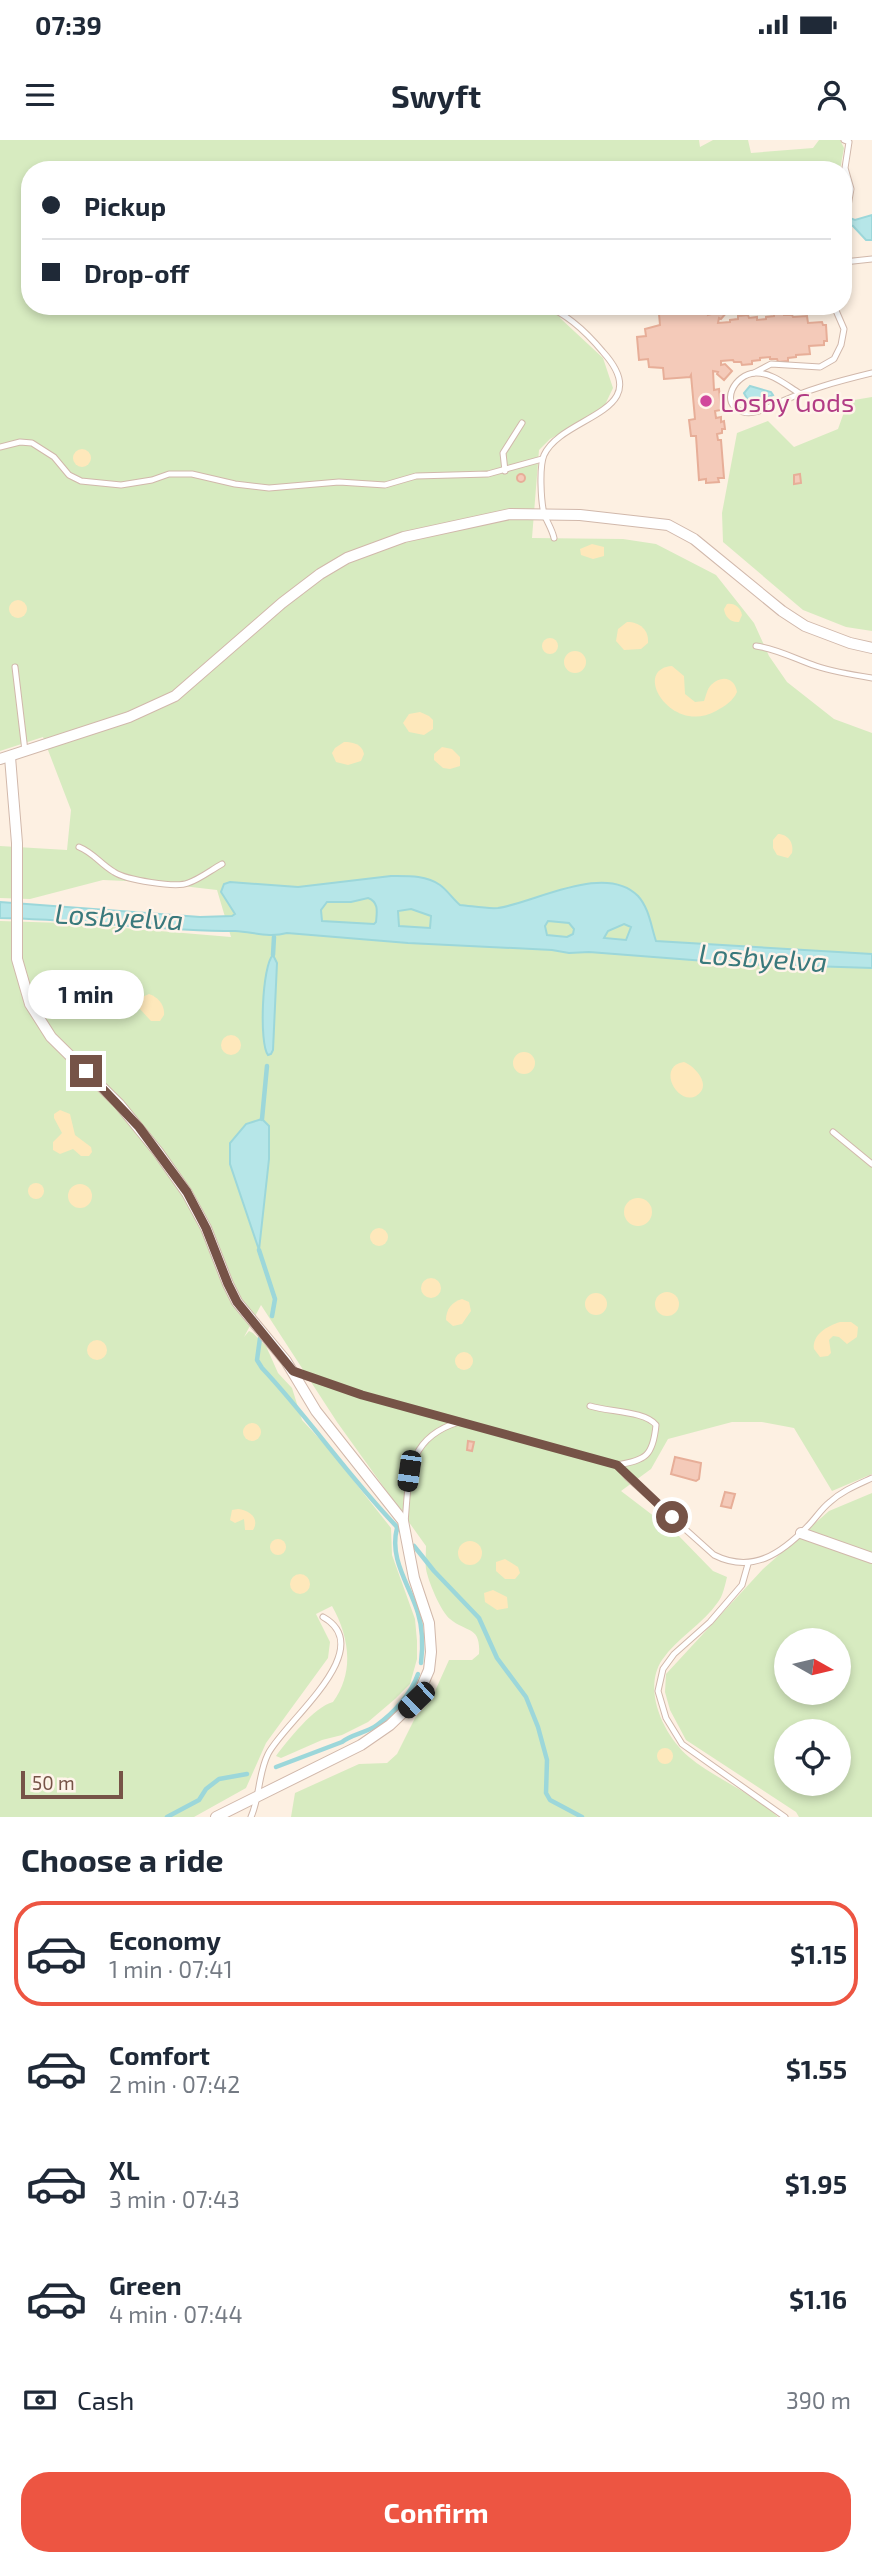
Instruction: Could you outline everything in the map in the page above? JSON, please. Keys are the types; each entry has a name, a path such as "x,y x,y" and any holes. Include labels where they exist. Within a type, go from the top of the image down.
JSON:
{"street":[{"path":"215,1817 361,1745 390,1725 416,1700 429,1670 430,1637 426,1611 414,1578 405,1527 399,1516 316,1410 293,1371 237,1302 206,1228 187,1192 119,1104 59,1046 37,1017 28,999 17,959 17,843 5,758 129,717 175,696 282,603 346,558 404,537 510,514 580,515 668,525 694,539 782,611 805,626 850,643 872,648"},
{"path":"801,1533 872,1558"}],"lane":[{"path":"844,140 849,142 846,161"},
{"path":"852,261 872,259"},
{"path":"554,538 551,524 545,515 542,459 546,450 566,432 612,405 620,384 612,362 588,335 562,315"},
{"path":"838,315 844,330 834,359 820,367 771,365 743,377 734,384 730,394 731,402 742,412 764,410 799,393 872,373"},
{"path":"754,373 769,375 799,393"},
{"path":"505,471 503,453 522,423"},
{"path":"0,447 20,442 32,443 54,457 69,475 80,481 121,485 169,474 192,474 235,484 270,488 339,482 385,485 416,477 505,471 542,459"},
{"path":"756,646 775,649 813,665 872,678"},
{"path":"15,667 25,752"},
{"path":"79,847 91,851 113,872 148,882 186,884 222,864"},
{"path":"37,1017 55,1007"},
{"path":"833,1132 872,1164"},
{"path":"293,1371 362,1395 617,1465 642,1460 649,1454 656,1425 651,1419 640,1414 619,1413 590,1406"},
{"path":"405,1527 407,1485 412,1460 433,1434 459,1422"},
{"path":"617,1465 714,1555 729,1562 748,1564 760,1561 786,1546 833,1499 872,1478"},
{"path":"748,1564 742,1585 710,1622 674,1654 663,1669 658,1691 666,1718 682,1744 785,1817"},
{"path":"251,1817 269,1752 329,1678 338,1660 341,1646 339,1634 331,1621 323,1617"}],"green space":[{"path":"0,140 699,140 700,147 713,140 748,140 751,153 813,148 819,140 840,140 844,148 842,161 21,161 21,315 562,315 560,318 603,358 613,388 602,411 550,439 539,450 532,538 623,539 656,544 716,575 754,623 769,656 787,682 834,719 872,733 872,1474 832,1491 794,1428 762,1422 732,1422 668,1439 651,1469 621,1491 676,1533 713,1571 727,1577 718,1602 668,1652 656,1672 655,1698 664,1725 689,1757 757,1800 778,1817 291,1817 295,1793 359,1764 387,1763 397,1754 415,1718 431,1700 449,1660 472,1660 479,1654 479,1645 472,1631 450,1619 443,1610 427,1574 426,1546 337,1422 261,1305 244,1337 249,1331 266,1346 278,1373 292,1388 302,1420 327,1447 391,1528 392,1555 415,1619 417,1659 410,1684 368,1722 281,1758 276,1756 310,1717 333,1702 345,1679 346,1642 332,1606 316,1614 330,1642 328,1658 266,1743 246,1788 194,1817 0,1817 0,921 64,923 231,937 217,890 103,880 30,899 0,898 0,846 67,850 71,810 43,737 0,751"},
{"path":"872,397 872,631 846,627 803,610 723,542 722,513 737,433 768,421 794,447 838,429 848,401"},
{"path":"872,1493 872,1817 799,1817 796,1812 686,1740 670,1710 665,1692 666,1674 763,1569 829,1511"}],"sand":[{"path":"82,449 90,454 91,458 86,466 82,467 74,462 73,458 78,450"},
{"path":"592,544 604,547 604,556 593,559 581,555 580,549"},
{"path":"18,600 24,603 27,609 24,615 18,618 12,615 9,609 12,603"},
{"path":"727,604 735,605 740,610 742,615 739,622 733,622 727,617 724,609"},
{"path":"627,622 636,623 645,631 648,643 641,649 624,650 616,641 618,629"},
{"path":"547,638 553,638 558,646 556,652 547,654 542,649 542,643"},
{"path":"575,651 583,654 586,662 583,670 575,673 567,670 564,662 567,654"},
{"path":"672,666 684,676 685,694 695,702 704,701 710,687 719,679 734,683 737,692 728,703 716,711 700,716 684,715 671,709 656,688 655,678 660,670"},
{"path":"420,712 433,720 433,729 424,735 409,732 403,723 409,714"},
{"path":"344,742 354,743 361,748 364,754 361,761 348,765 336,762 332,753"},
{"path":"442,747 452,749 460,757 460,766 443,768 434,760 434,754"},
{"path":"778,834 787,837 791,843 792,853 788,858 777,855 773,848 773,840"},
{"path":"149,994 162,1005 164,1015 160,1021 151,1021 139,1008 140,998"},
{"path":"231,1035 238,1038 241,1045 238,1052 231,1055 224,1052 221,1045 224,1038"},
{"path":"524,1052 532,1055 535,1063 532,1071 524,1074 516,1071 513,1063 516,1055"},
{"path":"684,1062 697,1072 703,1082 701,1092 689,1098 676,1091 670,1077 671,1070"},
{"path":"60,1110 70,1114 75,1135 91,1147 89,1156 81,1156 73,1149 60,1154 53,1150 53,1142 62,1133 54,1118 54,1114"},
{"path":"33,1183 39,1183 44,1191 42,1197 33,1199 28,1194 28,1188"},
{"path":"80,1184 89,1187 92,1196 89,1205 80,1208 71,1205 68,1196 71,1187"},
{"path":"638,1198 648,1202 652,1212 648,1222 638,1226 628,1222 624,1212 628,1202"},
{"path":"375,1228 383,1228 388,1237 386,1244 375,1246 370,1241 370,1233"},
{"path":"431,1278 438,1281 441,1288 438,1295 431,1298 424,1295 421,1288 424,1281"},
{"path":"667,1292 675,1296 679,1304 675,1312 667,1316 659,1312 655,1304 659,1296"},
{"path":"596,1293 606,1300 607,1304 600,1314 596,1315 586,1308 585,1304 592,1294"},
{"path":"462,1299 469,1302 471,1311 462,1324 453,1326 446,1320 448,1309"},
{"path":"840,1322 851,1322 858,1327 857,1337 847,1344 839,1337 833,1336 829,1340 831,1353 820,1357 814,1349 815,1339"},
{"path":"97,1340 104,1343 107,1350 104,1357 97,1360 90,1357 87,1350 90,1343"},
{"path":"460,1352 468,1352 473,1361 471,1368 460,1370 455,1365 455,1357"},
{"path":"252,1423 258,1426 261,1432 258,1438 252,1441 246,1438 243,1432 246,1426"},
{"path":"238,1509 253,1516 253,1530 245,1530 244,1519 235,1523 230,1520 232,1510"},
{"path":"278,1539 284,1541 284,1553 278,1555 272,1553 270,1547 272,1541"},
{"path":"470,1541 479,1544 482,1553 479,1562 470,1565 461,1562 458,1553 461,1544"},
{"path":"505,1559 518,1567 520,1573 515,1579 505,1579 496,1571 496,1562"},
{"path":"300,1574 307,1577 310,1584 307,1591 300,1594 293,1591 290,1584 293,1577"},
{"path":"493,1590 507,1597 508,1608 497,1610 485,1602 484,1593"},
{"path":"662,1748 668,1748 673,1756 671,1762 662,1764 657,1759 657,1753"}],"water":[{"path":"872,215 872,240 866,240 852,226 852,219"},
{"path":"750,386 773,395 757,402 749,402 744,393"},
{"name":"Losbyelva","path":"391,876 416,877 429,879 440,885 460,905 498,908 569,887 607,883 624,887 638,896 647,912 656,941 872,954 872,968 744,964 287,933 267,935 0,918 0,902 200,917 232,916 235,914 221,892 224,884 230,882 298,887","holes":["368,898 372,900 376,908 376,922 322,921 321,910 327,902 351,902","411,909 431,916 430,928 399,926 398,911","548,921 569,923 574,929 573,934 567,937 547,935 545,926","624,924 631,927 626,940 604,938 608,931"]},
{"path":"273,955 277,963 273,1050 268,1055 263,1036 263,1005 266,973"},
{"path":"262,1119 269,1126 269,1159 259,1250 230,1164 230,1143 246,1124"}],"building":[{"name":"Losby Gods","path":"659,315 724,315 719,318 718,323 730,322 738,319 738,316 748,315 749,318 757,317 757,320 774,315 807,316 808,323 822,322 826,325 827,341 824,341 824,345 809,346 810,354 796,355 788,358 788,361 778,362 770,357 742,365 741,362 733,360 721,361 721,365 725,364 732,371 724,380 718,372 713,371 714,390 719,389 721,410 715,411 716,418 721,417 725,429 717,434 718,440 721,440 724,478 718,478 719,482 706,483 706,479 699,480 696,436 691,436 689,420 695,419 691,375 664,379 663,368 649,367 648,359 639,360 637,337 646,336 645,329 660,325"},
{"path":"521,474 525,478 521,482 517,478"},
{"path":"800,474 801,483 794,484 794,475"},
{"path":"468,1441 474,1442 472,1451 467,1450"},
{"path":"675,1457 701,1463 699,1479 696,1481 671,1474"},
{"path":"725,1492 735,1494 731,1508 721,1506"}],"waterway":[{"path":"273,955 274,937"},
{"path":"262,1119 267,1066"},
{"path":"259,1250 275,1299 272,1316"},
{"path":"260,1338 257,1360 262,1368 400,1530"},
{"path":"397,1528 395,1539 398,1561 421,1625 421,1663"},
{"path":"414,1546 479,1618 497,1658 526,1697 547,1760 546,1793 550,1800 582,1817"},
{"path":"276,1767 342,1742 377,1725 401,1702 418,1674"},
{"path":"167,1817 199,1800 206,1789 219,1779 247,1774"}],"place":[{"name":"Losby Gods","path":"706,401"}],"route":[{"path":"86,1071 139,1127 187,1192 206,1228 237,1302 293,1371 311,1380 362,1395 617,1465 672,1517"}]}
